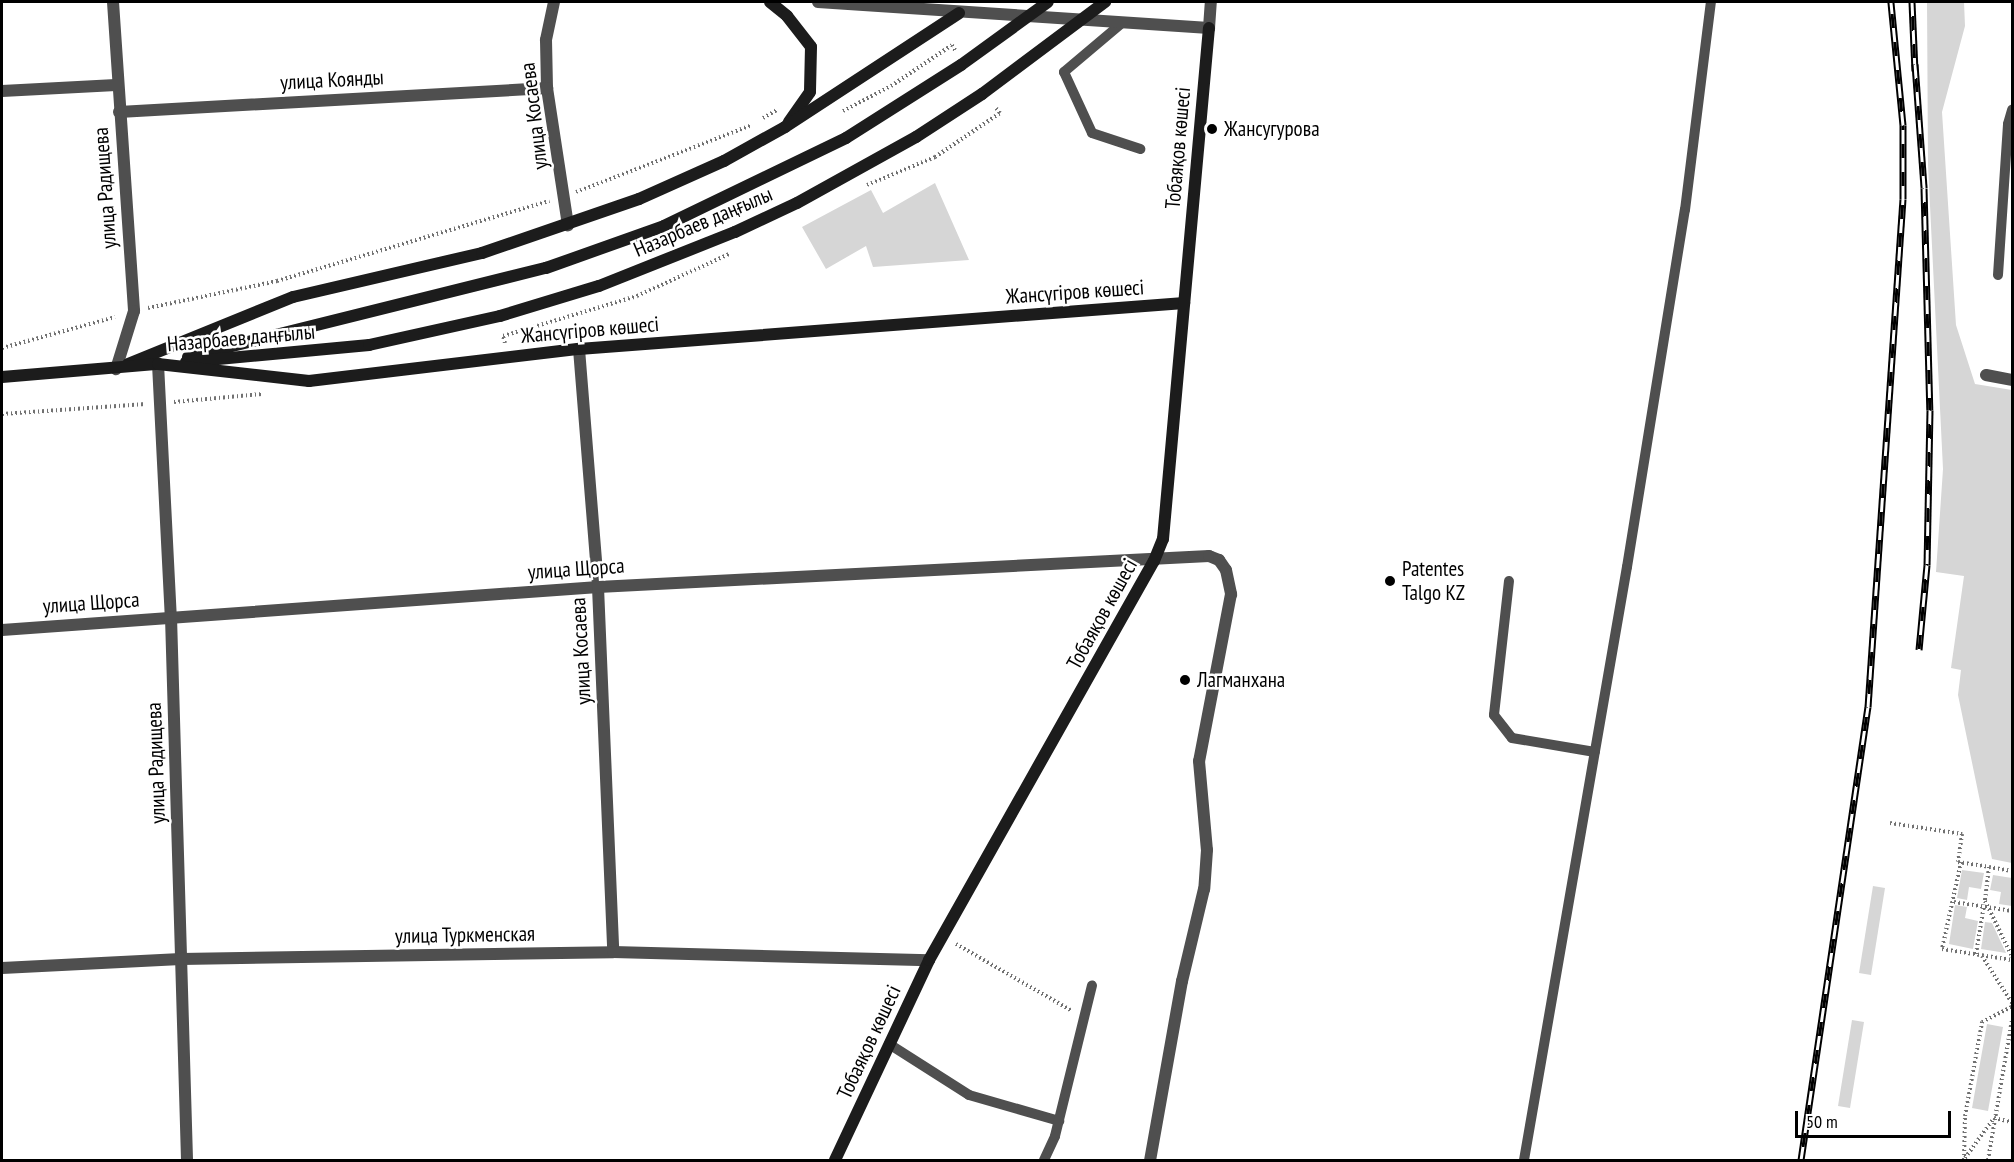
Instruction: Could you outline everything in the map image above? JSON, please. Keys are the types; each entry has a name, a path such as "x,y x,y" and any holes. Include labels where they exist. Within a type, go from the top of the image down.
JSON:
{"street":[{"name":"улица Радищева","path":"113,2 116,85 134,311 116,369"},
{"name":"улица Косаева","path":"554,2 546,40 547,88 568,225"},
{"path":"770,2 787,16 811,47 810,92 785,127"},
{"path":"818,2 1209,28 1211,2"},
{"name":"Назарбаев даңғылы","path":"158,364 467,288 606,247 710,206 808,158 961,65 1048,2"},
{"name":"Назарбаев даңғылы","path":"158,364 369,345 500,316 599,286 725,237 797,203 916,136 982,94 1105,2"},
{"path":"116,369 293,297 482,253 568,225 723,161 785,127 958,13"},
{"name":"Тобаяқов көшесі","path":"835,1161 929,960 1154,561 1167,510 1209,28"},
{"path":"2,91 116,85"},
{"name":"улица Коянды","path":"119,112 547,88"},
{"name":"Жансүгіров көшесі","path":"2,377 158,364 309,381 579,349 1184,303"},
{"name":"улица Косаева","path":"579,349 598,587 614,952"},
{"name":"улица Радищева","path":"158,364 171,617 187,1161"},
{"path":"1986,375 2013,380"},
{"name":"улица Щорса","path":"2,630 598,587 1154,561 1209,556 1219,560 1226,570 1231,594 1199,761 1207,850 1204,889 1182,981 1150,1161"},
{"name":"улица Туркменская","path":"2,968 181,960 614,952 929,960"}],"lane":[{"path":"1524,1161 1595,752 1684,210 1711,2"},
{"path":"1122,23 1064,72 1092,133 1140,149"},
{"path":"1998,275 2008,124 2013,110"},
{"path":"1509,581 1494,715 1512,738 1595,752"},
{"path":"1044,1161 1059,1121 1092,985"},
{"path":"889,1044 969,1095 1059,1121"}],"path":[{"path":"831,117 891,86 952,45 956,51"},
{"path":"935,157 1000,113 996,108"},
{"path":"2,348 134,311 277,281 564,196 754,124 777,110 785,127"},
{"path":"1890,823 1962,834 1961,862 1954,902"},
{"path":"1961,862 2013,871"},
{"path":"1989,867 1979,955 2013,1003"},
{"path":"2013,911 1954,902 1949,905 1942,949 2013,958"},
{"path":"1985,905 2013,958"},
{"path":"943,936 1084,1017"},
{"path":"1963,1160 1965,1116 1982,1022 2013,1007"},
{"path":"1988,1161 2013,1019"},
{"path":"1963,1160 1994,1118"},
{"path":"1994,1118 2013,1122"}],"shaded area":[{"path":"1927,2 1964,2 1965,26 1942,112 1956,325 1975,384 2012,390 2012,863 1992,859 1958,695 1961,670 1951,668 1964,576 1936,572 1943,469 1928,165"},
{"path":"935,183 969,260 873,267 866,246 826,269 802,227 871,190 883,213"},
{"path":"1962,870 1984,873 1981,889 1969,887 1967,900 1957,898"},
{"path":"1993,875 2012,878 2012,906 1999,904 2001,892 1990,890"},
{"path":"1873,886 1885,888 1871,975 1859,973"},
{"path":"1955,905 1967,907 1965,918 1978,921 1973,949 1949,944"},
{"path":"1985,922 1992,923 2006,953 1981,949"},
{"path":"1852,1020 1864,1022 1850,1108 1838,1106"},
{"path":"1987,1024 2003,1027 1988,1111 1972,1108"}],"railway":[{"path":"1801,1160 1868,707 1903,199 1903,125 1891,2"},
{"path":"1912,2 1915,71"},
{"path":"1915,64 1924,188 1930,410 1927,565 1919,650"}],"place":[{"name":"Жансугурова","path":"1212,129"},
{"name":"Patentes Talgo KZ","path":"1390,581"},
{"name":"Лагманхана","path":"1185,680"}]}
